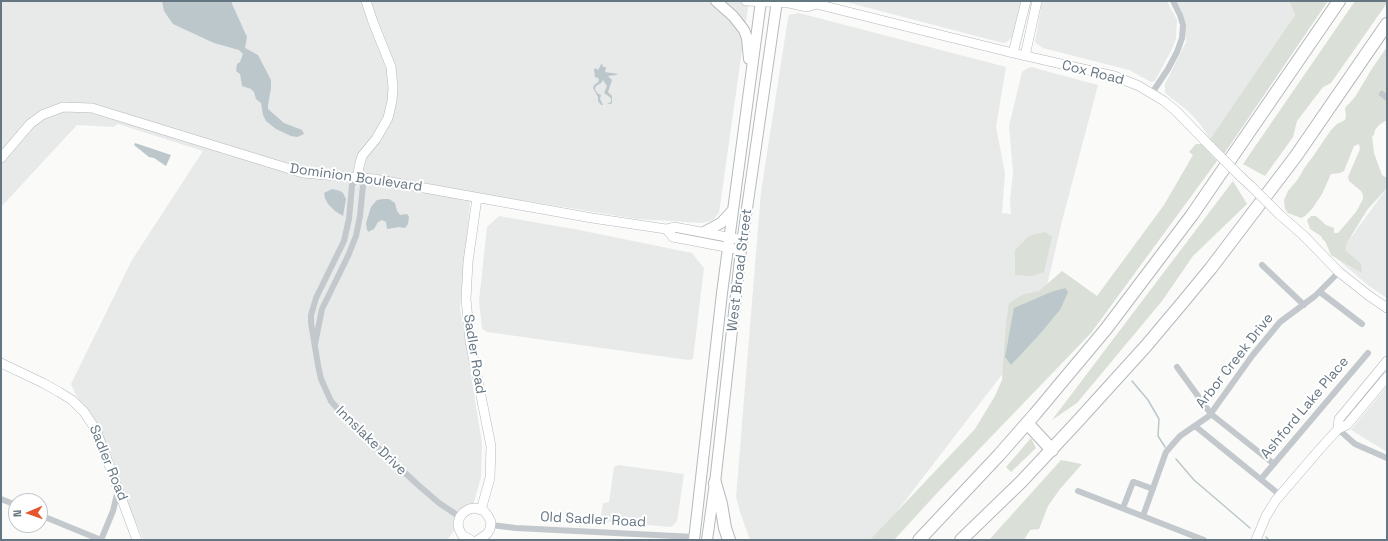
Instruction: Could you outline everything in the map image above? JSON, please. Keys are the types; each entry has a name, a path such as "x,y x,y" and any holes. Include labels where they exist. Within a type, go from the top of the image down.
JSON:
{"highway":[{"path":"919,540 1027,424 1091,348 1157,262 1254,126 1339,1"},
{"path":"961,540 1052,450 1141,351 1211,268 1296,156 1387,24"},
{"path":"1027,424 1052,450"},
{"path":"716,483 725,528 729,540"},
{"path":"914,540 935,523"}],"main road":[{"path":"716,1 733,16 744,30 747,38 748,57 752,70"},
{"name":"West Broad Street","path":"694,539 729,242 760,2"},
{"name":"West Broad Street","path":"708,540 716,483 742,240 777,2"},
{"path":"704,232 721,223 733,210"}],"street":[{"name":"Innslake Drive","path":"366,1 391,67 393,88 392,101 388,118 376,139 362,156 358,177 352,185 350,219 344,241 313,307 311,323 321,380 334,405 416,484 460,518"},
{"name":"Cox Road","path":"746,1 788,3 807,7 815,2 1025,56 1124,79 1152,93 1176,111 1240,176 1303,235 1339,272 1387,308"},
{"path":"1013,53 1026,1"},
{"path":"1025,56 1037,1"},
{"path":"1152,93 1177,52 1182,38 1180,15 1172,1"},
{"name":"Dominion Boulevard","path":"1,158 30,124 42,115 58,108 80,106 113,113 295,171 320,175 358,177 599,220 666,229 674,227 704,232 729,242 741,250"},
{"name":"Innslake Drive","path":"315,344 322,309 356,236 362,185 358,177"},
{"name":"Sadler Road","path":"477,198 468,262 466,299 470,341 491,446 490,478 481,510"},
{"name":"Dominion Boulevard","path":"666,229 673,237 729,242 742,240"},
{"path":"1262,265 1304,305"},
{"name":"Arbor Creek Drive","path":"1143,516 1166,452 1180,436 1211,414 1270,333 1280,322 1320,292 1339,272"},
{"path":"1320,292 1362,324"},
{"name":"Ashford Lake Place","path":"1261,479 1368,353"},
{"path":"1338,429 1339,418 1387,361"},
{"name":"Sadler Road","path":"1,363 59,392 72,400 84,412 96,430 137,540"},
{"path":"1177,367 1211,414 1274,464"},
{"path":"1256,540 1266,516 1280,495 1338,429 1347,425 1387,377"},
{"path":"1195,426 1280,495"},
{"path":"1338,429 1356,444 1387,458"},
{"path":"1123,508 1133,482 1152,489"},
{"path":"48,518 101,540 113,511 118,488"},
{"path":"1078,491 1204,540"},
{"path":"465,539 458,526 460,518 463,513 469,509 475,508 481,510 488,516 491,525 487,534 478,540"},
{"name":"Old Sadler Road","path":"491,525 516,528 694,539"}],"shaded area":[{"path":"1,1 749,1 719,213 713,220 702,223 637,219 471,192 460,308 482,443 481,477 473,506 447,540 144,540 71,384 132,260 203,151 118,124 113,127 77,125 1,207"},
{"path":"162,1 232,1 247,37 245,48 258,55 271,80 268,109 284,123 302,130 304,134 297,137 291,136 276,129 266,121 263,115 261,103 256,99 254,92 251,89 242,86 240,74 236,71 237,64 240,62 243,54 239,50 214,43 173,24 164,11"},
{"path":"842,1 1021,1 1012,37 1007,42 1003,43"},
{"path":"1042,1 1167,1 1177,20 1176,38 1173,47 1155,81 1151,82 1129,70 1043,48 1037,44 1035,42"},
{"path":"1176,1 1289,1 1295,15 1210,139 1200,124 1188,111 1165,93 1165,84 1186,42 1182,12"},
{"path":"1289,1 1328,1 1224,154 1210,139 1295,15"},
{"path":"1355,1 1387,1 1387,3 1331,83 1323,87 1297,121 1293,137 1265,176 1243,164"},
{"path":"799,13 1006,67 996,127 1005,173 1002,213 1011,214 1010,200 1013,172 1009,126 1022,72 1031,67 1098,85 1062,221 1037,329 875,540 750,540 736,497 761,192 788,18 789,15"},
{"path":"1387,47 1387,120 1379,125 1372,136 1374,153 1382,175 1387,178 1387,188 1367,210 1347,243 1345,250 1361,264 1362,273 1331,255 1325,241 1321,236 1310,229 1307,220 1311,216 1316,216 1326,225 1334,228 1334,233 1338,233 1356,212 1363,199 1363,195 1361,191 1349,181 1348,177 1360,149 1359,144 1354,146 1344,171 1331,174 1322,194 1312,209 1305,216 1301,218 1288,213 1285,209 1284,200 1288,191 1298,179 1331,130 1337,124 1345,120 1345,108 1355,97"},
{"path":"602,63 603,67 606,67 605,72 618,74 608,76 612,80 608,92 612,96 611,104 607,104 611,102 611,98 604,93 607,86 603,80 596,86 595,89 597,93 601,95 600,99 603,105 601,105 593,88 599,80 595,77 594,70 595,68 598,70"},
{"path":"135,143 171,155 166,166 154,158 149,157 134,145"},
{"path":"1196,144 1202,144 1217,161 1091,333 938,492 894,540 870,540 975,429 995,396 1002,380 1009,303 1022,295 1039,291 1062,271 1097,296 1164,205 1193,155 1189,152","holes":["1065,288 1060,310 1041,333 1011,364 1023,304"]},
{"path":"1233,181 1247,204 1193,256 1162,301 1077,403 1052,420"},
{"path":"1387,188 1387,298 1369,286 1336,258"},
{"path":"332,189 343,193 346,199 343,216 328,204 325,198 324,193"},
{"path":"389,199 395,203 397,211 400,215 407,214 409,217 408,224 405,228 399,227 387,229 386,222 382,220 378,222 374,229 369,232 367,230 366,223 371,207 377,200"},
{"path":"499,216 579,230 692,253 704,268 693,359 688,360 487,332 482,329 479,301 487,227"},
{"path":"1045,232 1052,237 1044,272 1032,276 1015,275 1015,250 1029,236"},
{"path":"1065,288 1068,292 1060,310 1011,365 1005,357 1014,308 1051,292"},
{"path":"1387,386 1387,452 1351,430"},
{"path":"1031,438 1036,448 1011,472 1006,467"},
{"path":"1061,460 1082,464 1060,489 1048,506 1039,529 1030,530 1024,540 989,540"},
{"path":"618,465 684,474 677,521 671,527 600,521 603,503 609,502 614,467"}],"waterway":[{"path":"1132,381 1148,400 1159,419 1158,436 1165,447"},
{"path":"1176,459 1194,480 1250,528"},
{"path":"1266,537 1269,540"}]}
